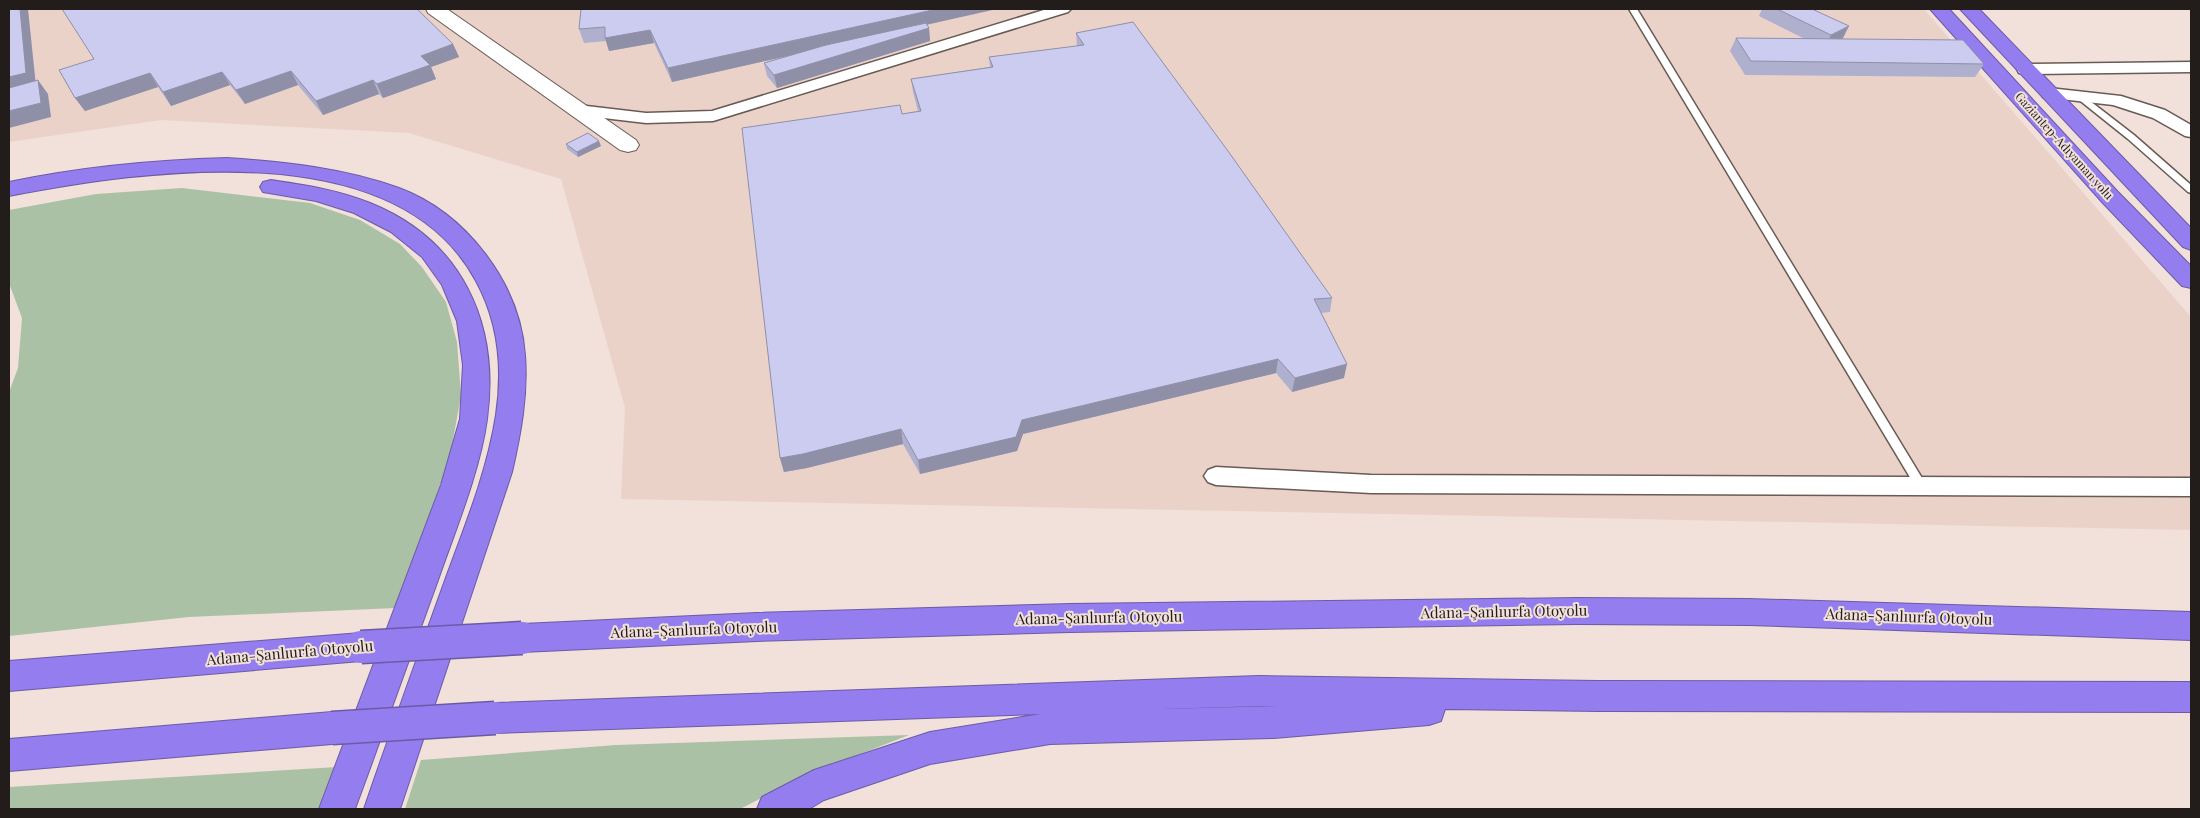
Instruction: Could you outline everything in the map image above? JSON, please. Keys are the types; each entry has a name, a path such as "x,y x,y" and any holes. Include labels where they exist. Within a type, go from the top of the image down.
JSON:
{"highway":[{"name":"Gaziantep-Adıyaman yolu","path":"1939,9 2110,197 2191,280"},
{"name":"Gaziantep-Adıyaman yolu","path":"1969,9 2191,242"},
{"path":"9,189 96,172 166,166 248,166 312,173 345,179 380,190 412,204 436,218 455,235 476,260 496,292 506,320 512,355 510,408 498,471 382,809"},
{"path":"9,204 57,194 163,182 238,183 296,189 327,196 389,220 429,250 449,274 464,299 473,327 478,360 474,416 457,485 338,809"},
{"name":"Adana-Şanlıurfa Otoyolu","path":"10,676 361,647 522,638 757,627 1070,618 1577,611 1749,612 2191,626"},
{"path":"9,755 332,728 495,718 1259,691 1598,696 2191,697"},
{"path":"774,809 814,787 930,748 1050,728 1274,722 1598,696"}],"street":[{"path":"435,9 628,145"},
{"path":"578,110 646,118 713,116 1063,9"},
{"path":"2025,68 2191,67"},
{"path":"2049,93 2115,100 2159,114 2191,132"},
{"path":"1216,476 1371,484 2191,487"}],"lane":[{"path":"1633,9 1921,486"},
{"path":"2081,97 2168,168 2191,190"}],"shaded area":[{"path":"9,9 1924,9 2191,317 2191,530 621,499 625,408 561,179 409,133 161,120 9,142"}],"green space":[{"path":"182,188 310,203 360,220 400,244 422,267 446,302 457,342 461,395 450,457 396,608 189,617 9,636 9,392 18,368 22,318 9,283 9,210 96,194"},
{"path":"909,735 804,776 740,809 405,809 421,760 616,745"},
{"path":"337,767 320,809 9,809 9,787"}],"building":[{"path":"9,9 20,9 26,73 9,77"},
{"path":"62,9 417,9 453,44 421,56 430,65 377,84 373,80 316,101 291,71 236,90 222,72 163,92 150,73 75,98 59,70 94,59"},
{"path":"581,9 937,9 668,68 650,30 605,38 605,27 579,29"},
{"path":"1777,9 1812,9 1849,26 1831,35"},
{"path":"1133,22 1228,151 1332,298 1314,299 1347,364 1295,378 1278,359 1022,420 1016,437 918,460 901,429 780,458 742,128 900,105 902,114 921,111 911,79 993,67 989,57 1084,45 1076,33"},
{"path":"926,23 929,28 774,75 764,63 826,45"},
{"path":"1736,38 1963,40 1984,64 1751,61"},
{"path":"38,80 41,103 9,111 9,88"},
{"path":"588,133 599,141 577,152 566,144"}]}
